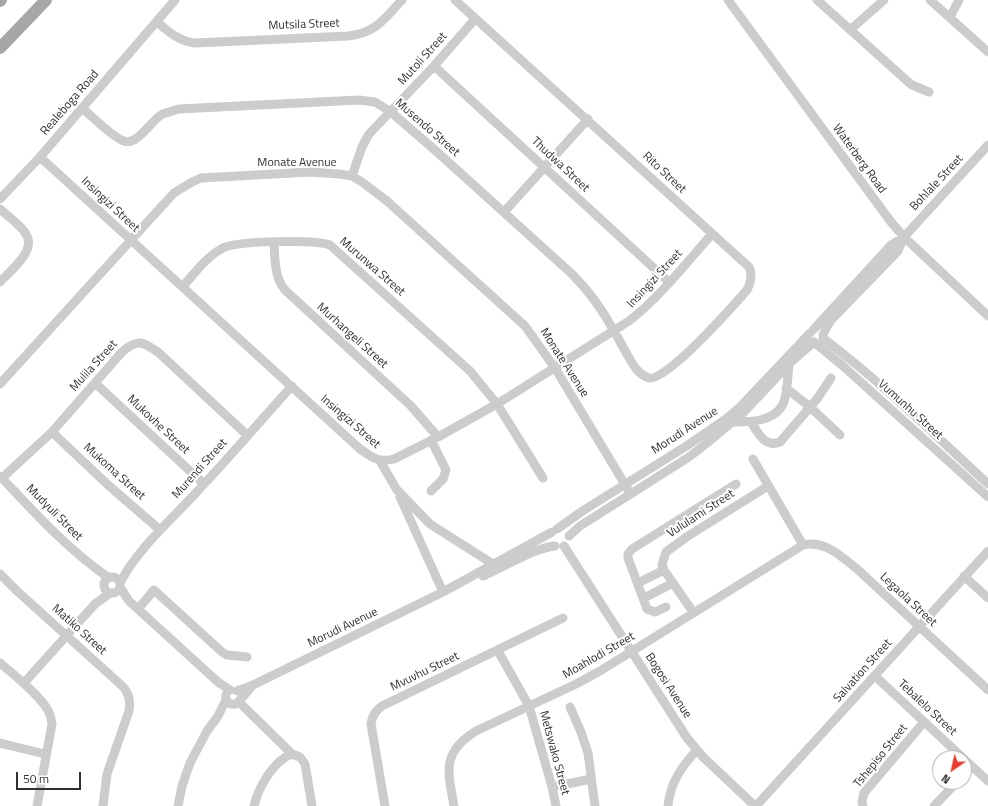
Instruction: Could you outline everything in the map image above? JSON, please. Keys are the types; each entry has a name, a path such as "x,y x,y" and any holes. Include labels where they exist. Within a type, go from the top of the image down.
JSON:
{"main road":[{"path":"0,48 46,0"}],"street":[{"name":"Realeboga Road","path":"0,199 40,157 175,0"},
{"name":"Mutsila Street","path":"157,22 178,38 187,42 195,43 357,35 375,28 402,0"},
{"name":"Rito Street","path":"455,0 588,119 749,267 751,272 750,284 747,290 694,347 661,375"},
{"name":"Waterberg Road","path":"728,0 860,180 904,237 988,316"},
{"path":"817,0 912,85 929,92"},
{"path":"850,30 884,0"},
{"path":"930,0 988,52"},
{"path":"950,17 959,0"},
{"name":"Mutoli Street","path":"352,176 362,147 369,134 434,66 475,18"},
{"name":"Thudwa Street","path":"434,66 546,167 669,282"},
{"name":"Musendo Street","path":"82,108 118,138 131,142 161,115 179,109 359,100 374,102 391,112 504,212 579,282 614,330 637,370 650,378 661,375"},
{"path":"504,212 588,119"},
{"name":"Bohlale Street","path":"895,248 988,146"},
{"name":"Insingizi Street","path":"40,157 360,449 380,461 394,459 497,404 629,322 644,309 712,234"},
{"name":"Monate Avenue","path":"0,384 174,193 192,182 201,178 310,172 352,176 387,201 519,321 555,368 630,493"},
{"path":"0,209 22,229 27,235 29,241 26,254 0,282"},
{"name":"Murunwa Street","path":"183,286 200,266 222,248 274,242 324,243 335,249 470,371 497,404 543,478"},
{"name":"Murhangeli Street","path":"274,242 276,274 285,290 411,406 434,439 446,470 443,479 430,491"},
{"path":"823,336 819,330 811,331 810,339 814,342 818,342 823,336 832,318 895,248"},
{"name":"Morudi Avenue","path":"178,806 182,786 190,763 208,731 233,697 443,592 555,531 584,510 688,445 726,419 744,402 811,331 895,248"},
{"name":"Vumunhu Street","path":"823,336 902,403 988,484"},
{"name":"Mulila Street","path":"1,477 52,432 122,352 136,342 142,343 159,352 247,435"},
{"name":"Morudi Avenue","path":"569,536 580,526 630,493 690,457 733,422 757,399 800,352 814,342"},
{"name":"Vumunhu Street","path":"814,342 843,366 988,497"},
{"path":"733,422 751,422 766,418 776,412 784,404 789,364"},
{"path":"751,422 761,437 768,443 775,444 780,442 810,407 831,378"},
{"name":"Mukovhe Street","path":"95,384 204,484"},
{"name":"Murendi Street","path":"24,683 160,530 204,484 292,386"},
{"path":"786,388 810,407 840,435"},
{"name":"Mukoma Street","path":"52,432 107,484 160,530"},
{"path":"753,459 803,545"},
{"path":"380,461 397,490 443,592"},
{"name":"Mudyuli Street","path":"1,477 92,567 296,755"},
{"path":"666,607 654,612 648,609 628,558 628,554 632,549 736,484"},
{"name":"Vululami Street","path":"664,570 662,565 664,556 670,549 768,486"},
{"path":"397,490 430,524 493,564"},
{"path":"564,530 569,536 568,542 559,546 551,541 551,535 555,531 564,530"},
{"name":"Legaola Street","path":"803,545 810,543 823,545 839,554 988,690"},
{"name":"Moahlodi Street","path":"454,806 448,765 455,749 466,737 576,684 631,652 693,612 803,545"},
{"name":"Morudi Avenue","path":"443,592 500,569 547,546 559,546"},
{"name":"Bogosi Avenue","path":"559,546 687,738 697,750 755,806"},
{"name":"Salvation Street","path":"755,806 988,551"},
{"path":"638,584 664,570 693,612"},
{"name":"Matiko Street","path":"0,574 128,692 130,703 129,710 107,774 103,806"},
{"path":"964,576 988,598"},
{"path":"644,598 673,583"},
{"path":"138,609 154,590 222,652 227,655 247,657"},
{"name":"Mvuvhu Street","path":"385,806 371,724 374,714 382,706 563,618"},
{"path":"498,650 529,706"},
{"path":"0,663 24,683 51,715 52,724 45,754 37,806"},
{"name":"Tebalelo Street","path":"875,676 954,750"},
{"name":"Metswako Street","path":"529,706 556,806"},
{"path":"570,707 588,753 595,806"},
{"name":"Tshepiso Street","path":"863,806 862,802 864,794 924,722"},
{"path":"0,743 45,754"},
{"path":"668,806 675,779 681,768 697,750"},
{"path":"254,806 263,784 273,769 286,756 296,755 305,764 312,806"},
{"name":"Tebalelo Street","path":"972,767 988,781"},
{"path":"552,787 592,778"},
{"path":"934,806 949,790"}]}
